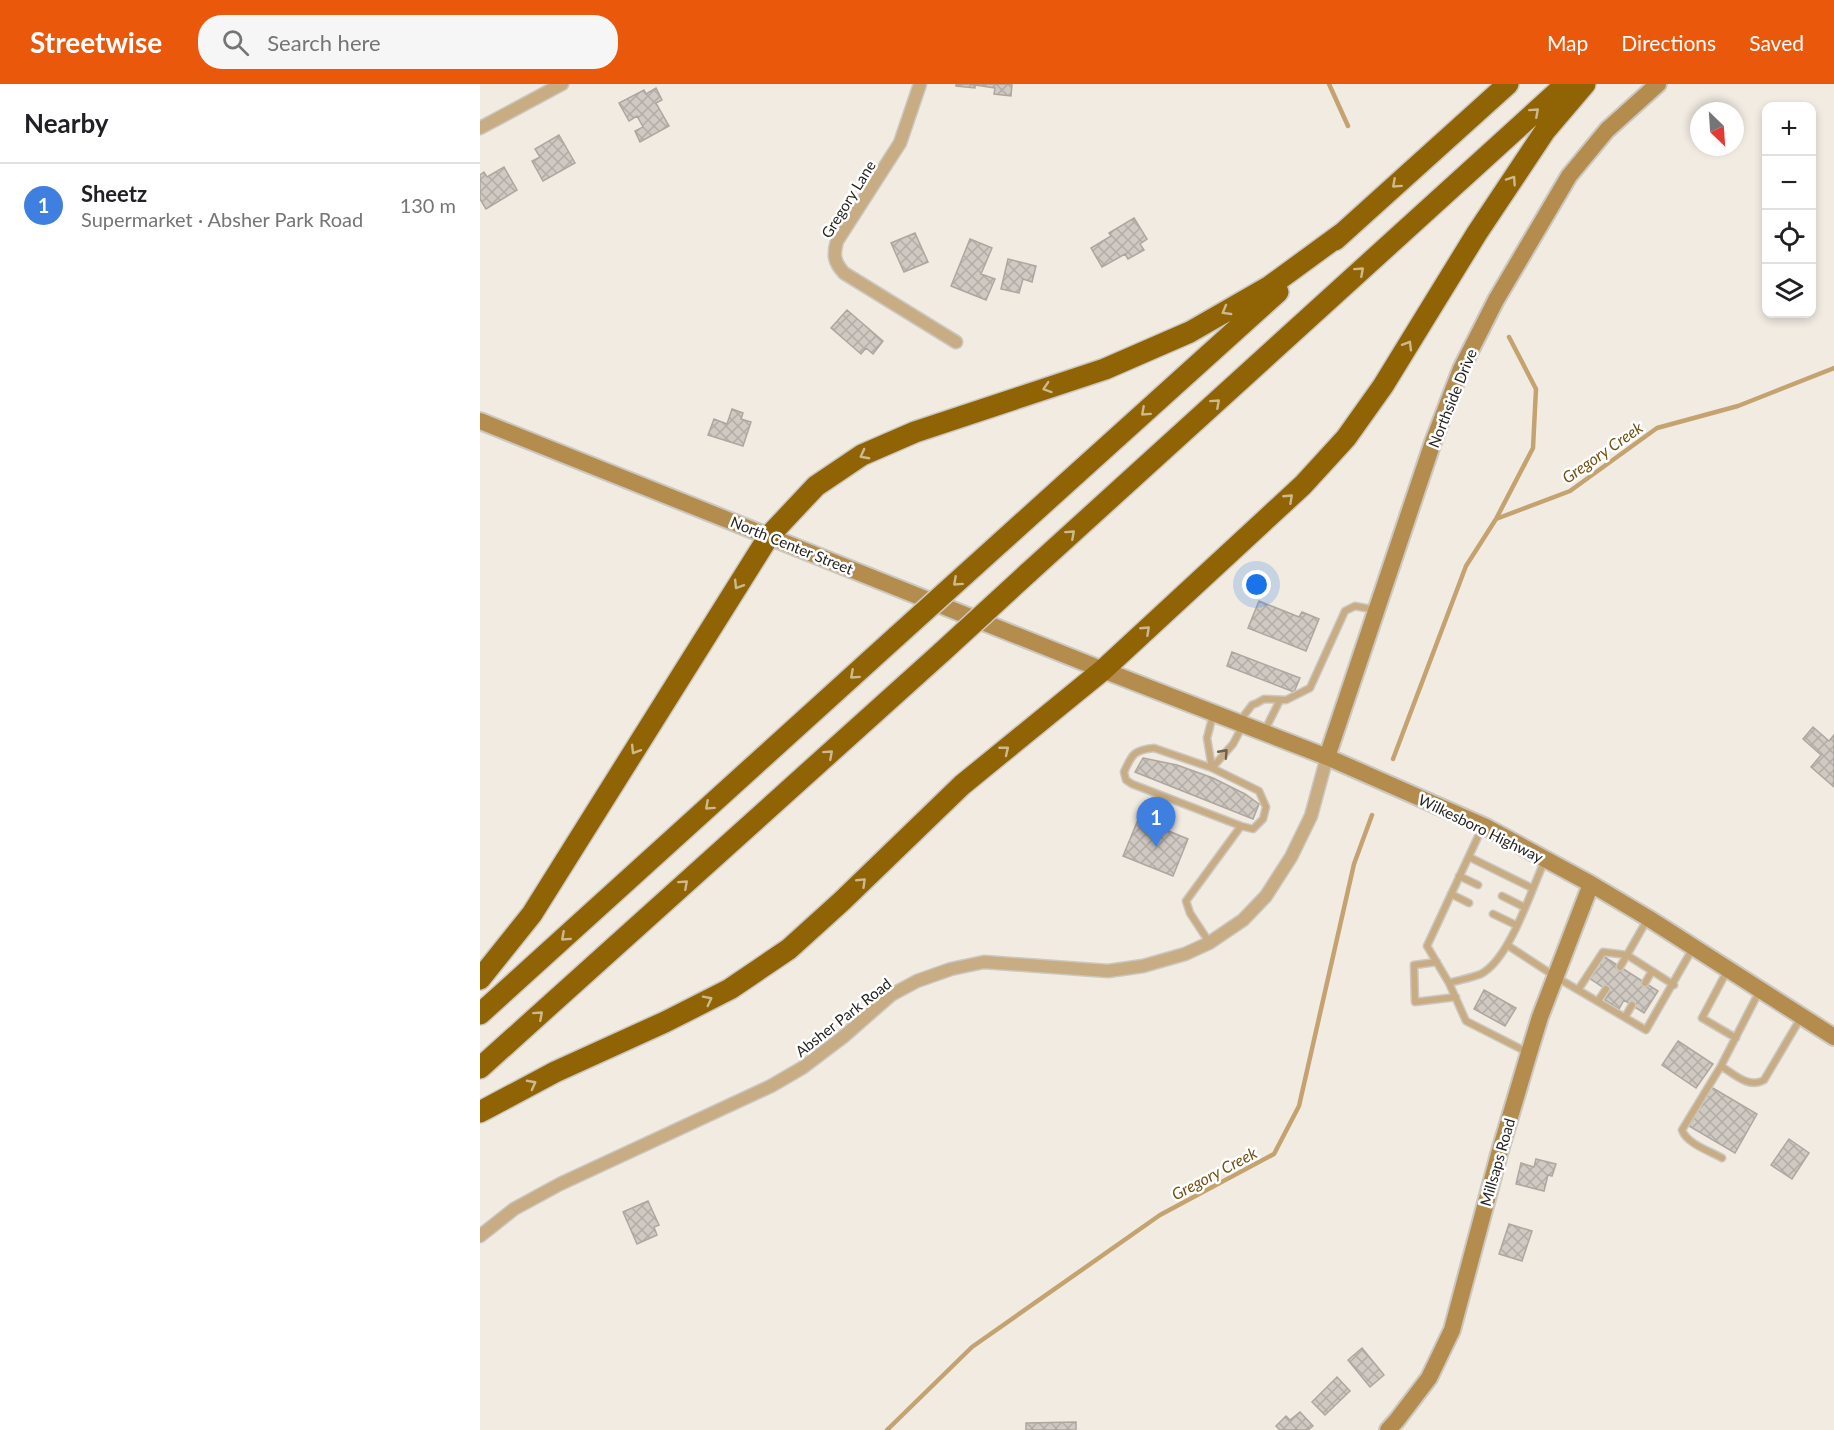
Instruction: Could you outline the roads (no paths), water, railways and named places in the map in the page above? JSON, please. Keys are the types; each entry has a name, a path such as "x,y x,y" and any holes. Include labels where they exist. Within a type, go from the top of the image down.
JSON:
{"highway":[{"path":"480,1014 1508,84"},
{"path":"480,1068 1566,84"},
{"path":"480,1112 555,1072 665,1022 729,989 789,949 843,901 962,785 1103,670 1303,485 1346,438 1383,386 1461,258 1545,131 1585,84"},
{"path":"480,979 532,914 770,536 816,486 862,454 915,432 1105,369 1190,332 1270,286 1344,232"}],"main road":[{"name":"Northside Drive","path":"1327,757 1437,432 1461,369 1496,300 1569,176 1607,130 1658,84"},
{"name":"North Center Street","path":"480,421 1103,670"},
{"name":"Wilkesboro Highway","path":"1103,670 1327,757 1483,826 1591,884 1648,918 1834,1037"},
{"name":"Millsaps Road","path":"1388,1430 1429,1378 1452,1330 1499,1154 1529,1053 1591,884"}],"street":[{"path":"480,128 562,84"},
{"name":"Gregory Lane","path":"920,84 900,143 837,241 833,252 836,264 844,273 956,342"},
{"name":"Absher Park Road","path":"480,1236 514,1209 560,1184 771,1086 802,1068 891,995 917,981 951,969 984,962 1108,971 1143,966 1185,954 1209,943 1243,920 1266,896 1279,877 1311,816 1327,757"}],"lane":[{"path":"1212,768 1233,744 1241,723 1252,705 1264,699 1280,700 1293,697 1310,688 1345,611 1355,606 1376,611"},
{"path":"1264,733 1280,700"},
{"path":"1212,768 1207,738 1214,712"},
{"path":"1154,748 1212,768 1259,792 1266,807 1263,819 1253,829 1132,784 1126,780 1124,772 1131,756 1139,749 1154,748"},
{"path":"1209,943 1190,913 1186,902 1241,826"},
{"path":"1483,826 1427,946 1449,983 1466,1021 1529,1053"},
{"path":"1468,857 1532,888"},
{"path":"1449,983 1480,974 1496,963 1507,945 1546,859"},
{"path":"1459,876 1478,885"},
{"path":"1451,894 1469,903"},
{"path":"1502,896 1524,907"},
{"path":"1493,914 1516,925"},
{"path":"1620,967 1648,918"},
{"path":"1507,945 1646,1030 1674,985 1694,946"},
{"path":"1578,990 1603,952 1627,956 1674,985"},
{"path":"1437,962 1414,965 1415,1002 1456,997"},
{"path":"1728,968 1702,1018 1736,1038"},
{"path":"1645,982 1652,971"},
{"path":"1598,1001 1606,989"},
{"path":"1722,1158 1695,1143 1682,1130 1721,1066 1760,989"},
{"path":"1624,1017 1632,1005"},
{"path":"1721,1066 1750,1084 1764,1080 1802,1016"}],"waterway":[{"path":"1329,84 1348,126"},
{"path":"1496,519 1533,448 1536,389 1509,337"},
{"name":"Gregory Creek","path":"1393,759 1466,566 1496,519 1570,491 1657,428 1738,406 1834,368"},
{"name":"Gregory Creek","path":"887,1430 972,1347 1160,1215 1274,1154 1299,1106 1354,864 1372,815"}],"place":[{"name":"Sheetz","path":"1156,847"}]}
